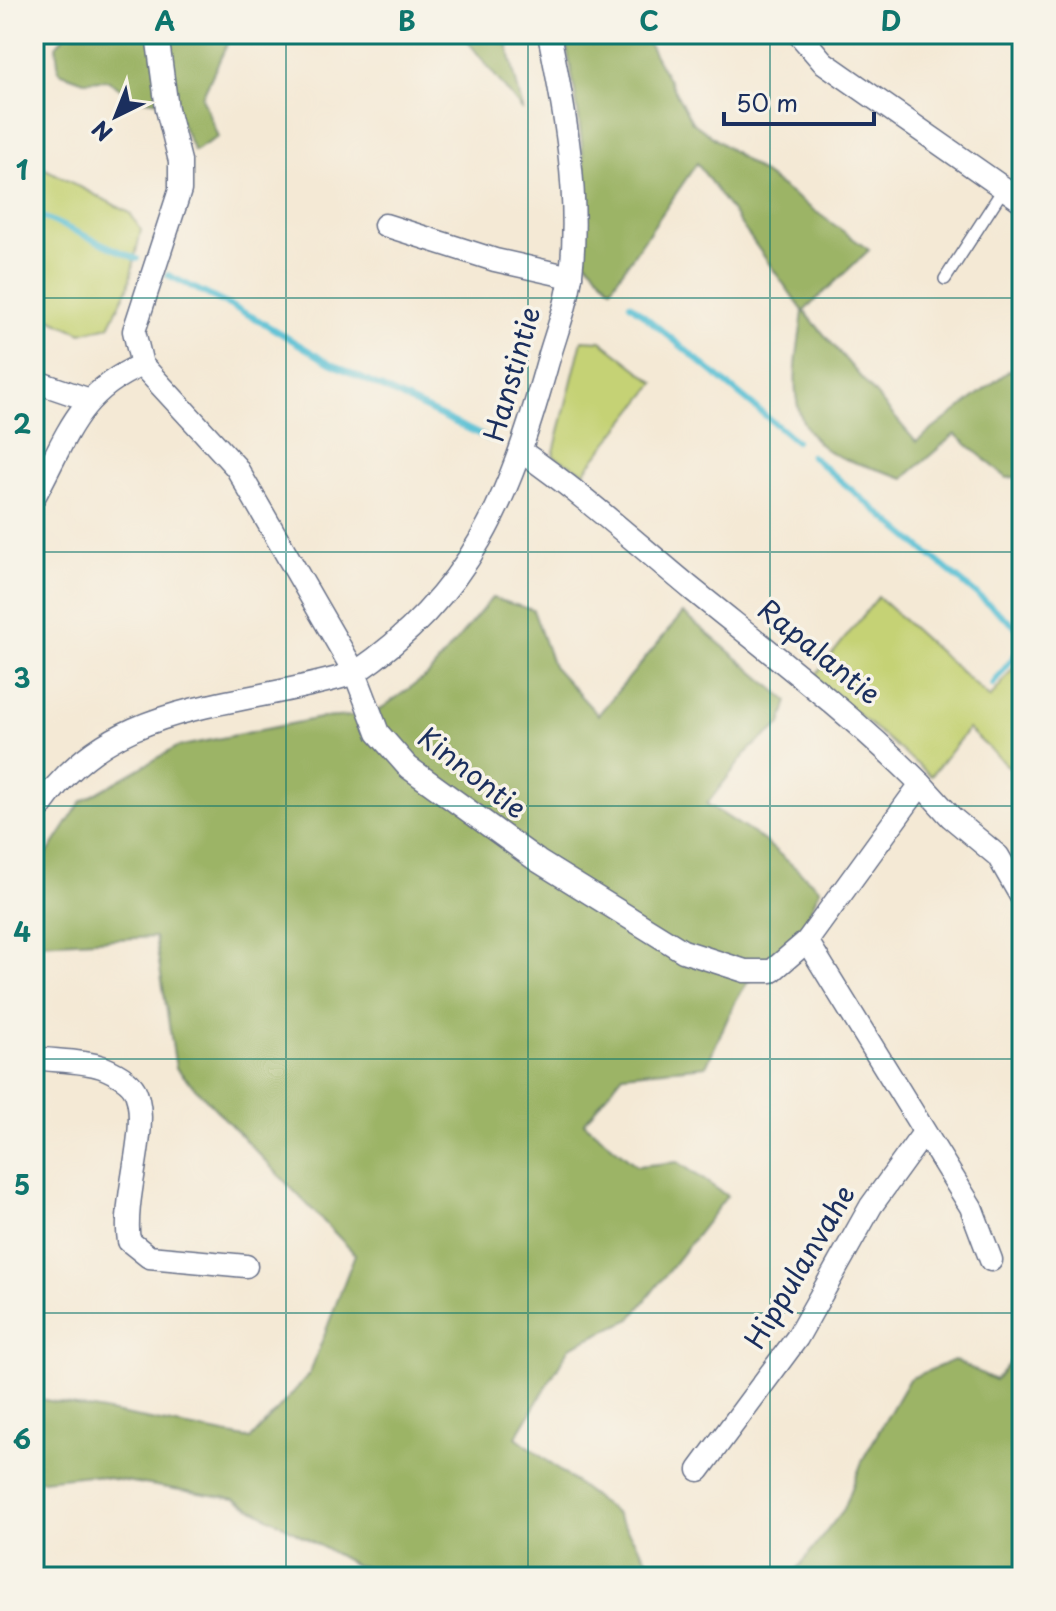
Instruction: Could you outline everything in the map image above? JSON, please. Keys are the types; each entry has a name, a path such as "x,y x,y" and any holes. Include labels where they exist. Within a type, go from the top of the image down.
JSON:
{"street":[{"path":"34,497 87,399 114,376 142,365 134,331 180,190 180,161 167,109 157,34"},
{"name":"Hanstintie","path":"355,673 395,642 464,567 499,509 522,452 571,277 565,112 549,34"},
{"path":"799,34 823,62 1013,195"},
{"path":"385,225 495,260 571,277"},
{"name":"Kinnontie","path":"142,365 236,467 355,673 378,733 408,767 538,861 683,951 745,971 772,971 807,941"},
{"path":"34,381 87,399"},
{"name":"Rapalantie","path":"522,452 624,528 690,587 861,725 951,817 998,856 1022,898"},
{"path":"34,816 84,758 127,730 164,714 355,673"},
{"path":"921,784 807,941 923,1134 971,1207 991,1260"},
{"path":"34,1058 100,1067 123,1078 136,1092 140,1120 125,1218 129,1241 149,1257 246,1266"},
{"name":"Hippulanvahe","path":"699,1470 797,1338 871,1206 923,1134"}],"lane":[{"path":"945,279 1013,195"}],"green space":[{"path":"66,34 232,34 202,97 218,137 194,151 173,104 134,98 107,80 84,81 59,72 56,46"},
{"path":"462,34 505,34 523,111"},
{"path":"564,34 643,34 692,122 869,250 804,311 916,442 1010,370 1022,378 1022,476 1007,478 955,434 904,478 834,454 812,436 797,404 796,367 803,311 697,163 611,288 586,261 582,147"},
{"path":"34,163 130,213 141,230 128,288 109,326 81,333 34,312"},
{"path":"582,340 601,341 655,383 584,472 553,456"},
{"path":"878,597 990,698 1022,657 1022,779 968,729 931,776 814,677"},
{"path":"492,598 533,610 553,666 598,715 683,613 788,701 781,724 749,750 707,804 763,840 820,889 791,955 752,976 736,1000 706,1066 623,1074 584,1123 637,1166 678,1162 727,1196 631,1319 570,1347 516,1437 615,1513 660,1577 414,1577 355,1565 235,1499 89,1475 34,1481 34,1398 251,1439 309,1375 355,1254 176,1068 155,937 37,943 34,874 81,802 177,747 320,718 372,715 428,675"},
{"path":"1022,1348 1022,1577 791,1577 844,1509 863,1459 909,1379 954,1360 995,1380"}],"waterway":[{"path":"34,213 137,259"},
{"path":"168,275 255,318 328,362 489,439"},
{"path":"630,304 796,441"},
{"path":"811,456 1022,632"},
{"path":"993,684 1022,646"}]}
